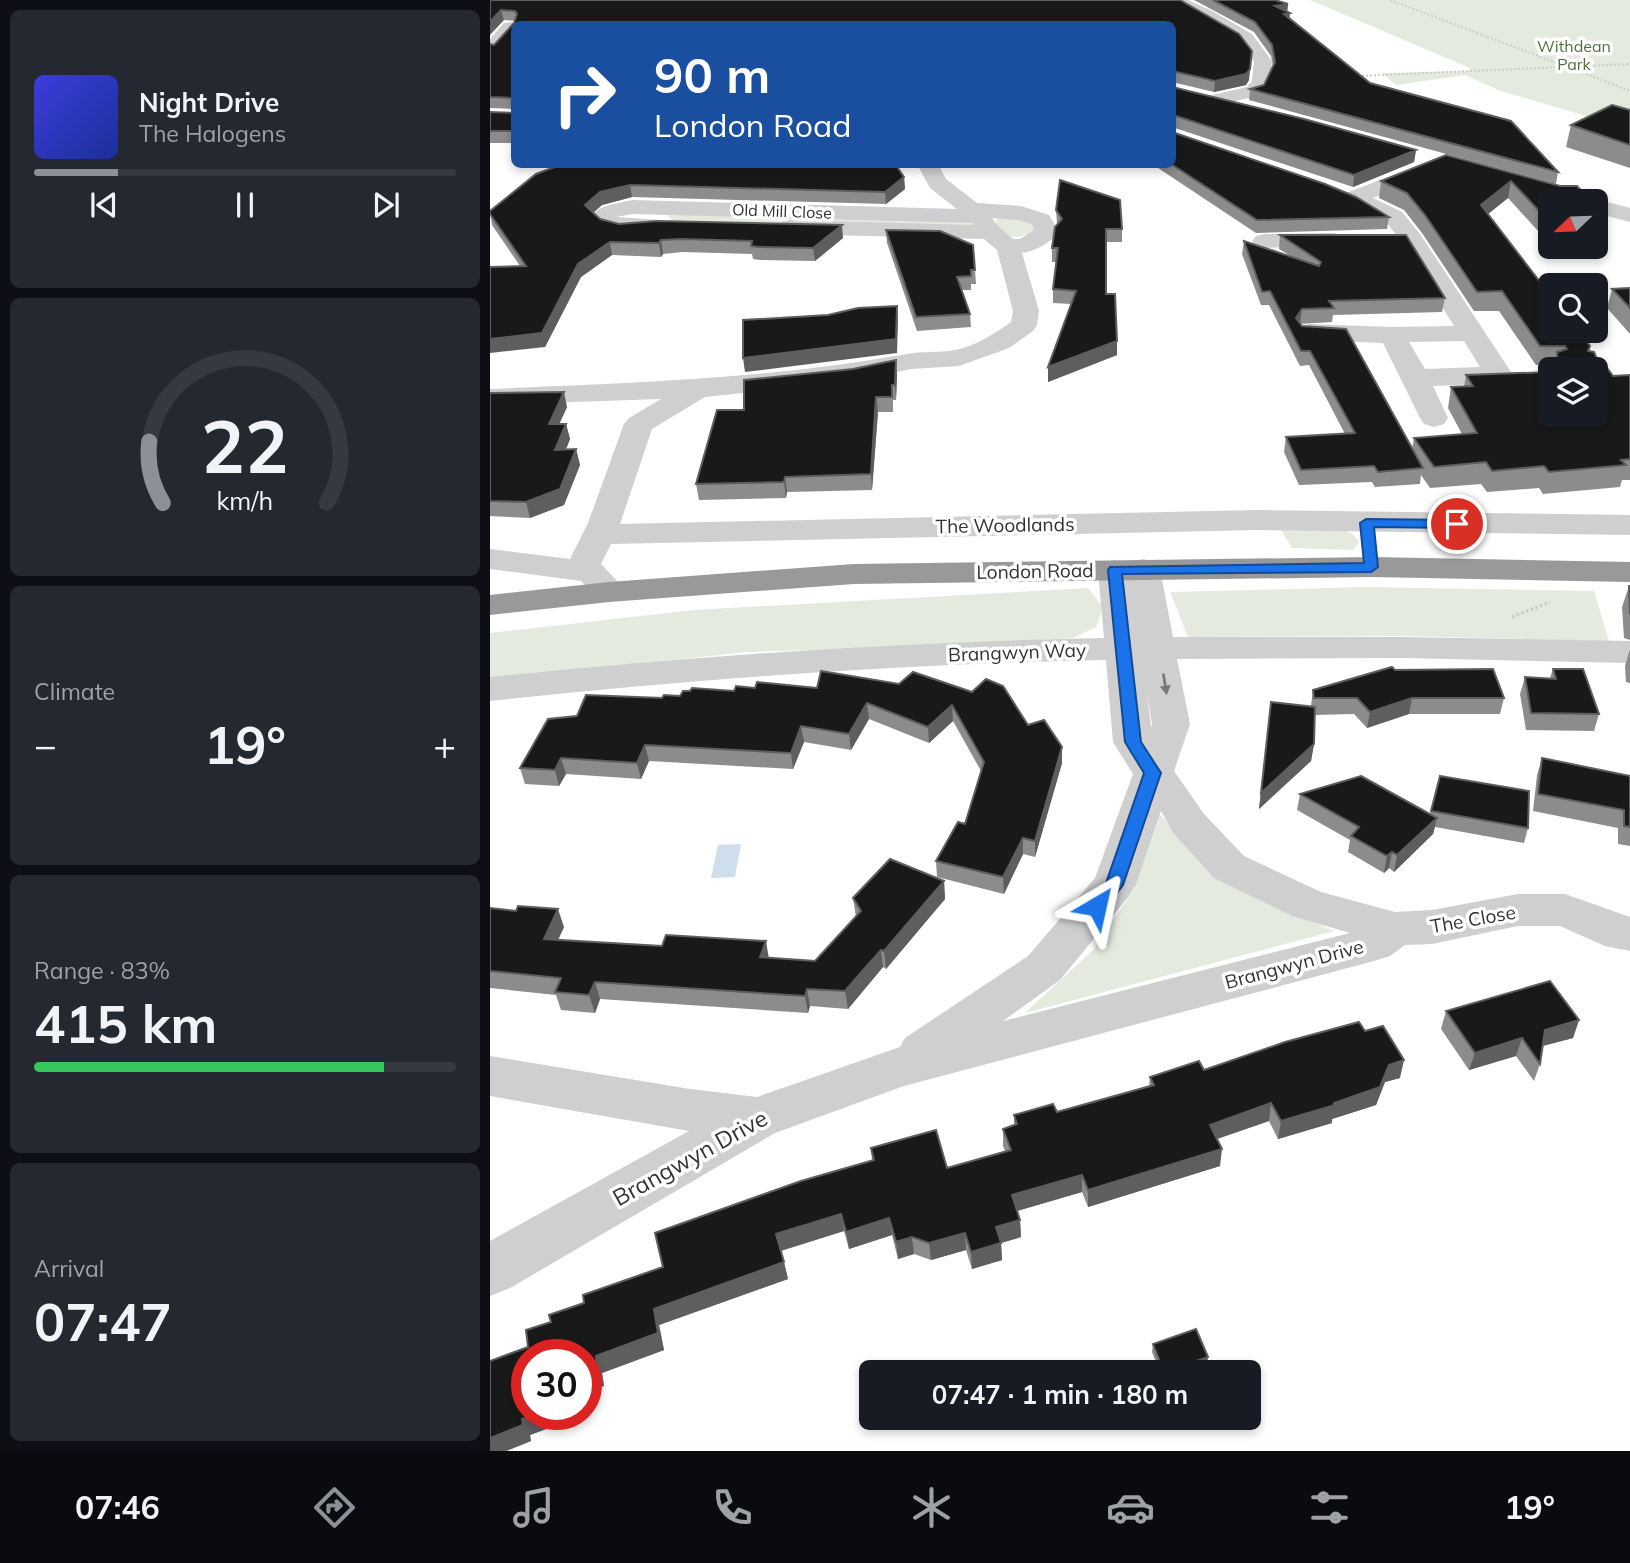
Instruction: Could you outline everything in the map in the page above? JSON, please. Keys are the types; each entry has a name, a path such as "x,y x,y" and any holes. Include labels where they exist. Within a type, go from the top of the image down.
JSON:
{"highway":[{"name":"London Road","path":"490,605 609,592 854,574 1371,567 1630,572"}],"street":[{"path":"1175,0 1206,14 1246,38 1263,61 1260,103 1215,100 1194,95"},
{"path":"490,28 511,27"},
{"path":"490,49 511,28"},
{"path":"1354,198 1447,164 1415,155"},
{"path":"490,397 698,389 855,373 911,362 959,358 1000,342 1024,325 1026,311 987,226 938,183 929,168"},
{"path":"1328,189 1395,217 1473,333 1512,375 1416,379"},
{"path":"1608,209 1630,215"},
{"name":"Old Mill Close","path":"663,216 987,226"},
{"path":"1385,240 1412,239"},
{"path":"1264,241 1358,240"},
{"path":"1310,332 1392,335 1473,333"},
{"path":"1392,335 1434,418"},
{"path":"582,570 600,534 639,424 698,389"},
{"path":"565,393 639,424"},
{"name":"The Woodlands","path":"600,534 1258,520 1630,525"},
{"path":"1366,523 1371,567"},
{"path":"490,559 592,572 609,592"},
{"name":"Brangwyn Drive","path":"1129,569 1121,648 1133,742 1153,773 1168,789 1189,824 1229,867 1308,905 1395,929"},
{"name":"Brangwyn Drive","path":"900,1067 1044,968 1114,885 1171,723 1159,648 1129,569"},
{"name":"Brangwyn Way","path":"490,689 723,666 1121,648 1441,646 1630,652"},
{"name":"The Close","path":"1395,929 1432,927 1518,910 1565,911 1620,934 1630,934"},
{"name":"Brangwyn Drive","path":"490,1270 757,1118 900,1067 1374,944 1395,929"},
{"path":"490,1076 534,1080 715,1115 757,1118"}],"path":[{"path":"1390,0 1630,91"},
{"path":"1357,76 1630,64"},
{"path":"1506,620 1558,599"}],"green space":[{"name":"Withdean Park","path":"1310,0 1630,0 1630,129 1498,90 1465,75 1396,85 1382,73 1469,71 1470,68"},
{"path":"668,216 974,221 974,226 673,221"},
{"path":"997,216 1035,222 1037,230 1019,237 1006,236 996,224"},
{"path":"1278,525 1334,527 1353,535 1359,542 1353,550 1292,548"},
{"path":"1366,587 1594,591 1609,641 1401,636 1188,637 1170,592"},
{"path":"1088,588 1103,607 1096,627 1073,638 940,646 747,652 490,680 490,633 694,610"},
{"path":"1160,815 1234,886 1334,931 1025,1013 1093,950 1135,888"}],"water":[{"path":"741,844 735,877 711,878 718,845"}],"building":[{"path":"490,0 1180,0 1239,34 1252,51 1250,69 1246,74 1215,81 1176,72 1176,21 515,21 515,11 501,10 490,22"},
{"path":"1213,0 1275,0 1288,4 1275,6 1290,13 1284,14 1370,83 1511,121 1558,172 1250,89 1264,85 1275,62 1272,45 1255,22"},
{"path":"511,26 511,98 490,97 490,44 494,45"},
{"path":"1176,88 1416,150 1354,175 1176,116"},
{"path":"1612,105 1630,110 1630,145 1571,125"},
{"path":"490,112 511,113 511,131 490,131"},
{"path":"1176,133 1325,184 1356,197 1389,217 1257,220 1176,167"},
{"path":"1446,155 1560,186 1577,186 1580,189 1538,189 1538,210 1511,181 1481,205 1538,279 1538,343 1588,343 1590,346 1588,351 1594,352 1596,357 1557,357 1557,352 1567,349 1565,346 1540,346 1502,291 1477,292 1407,193 1381,181"},
{"path":"552,168 898,168 904,177 885,192 630,185 600,192 585,205 600,219 619,224 657,221 842,225 813,248 758,247 751,246 752,241 681,239 661,240 659,243 610,242 578,264 542,333 490,339 490,267 526,266 490,211 536,174"},
{"path":"1060,180 1120,200 1122,229 1106,229 1106,294 1115,294 1117,341 1048,367 1076,291 1053,289 1058,248 1052,248 1055,227 1062,219 1056,210"},
{"path":"886,230 940,231 973,245 975,270 971,270 971,276 957,277 970,314 916,317"},
{"path":"1280,235 1406,235 1445,298 1329,301 1334,308 1302,309 1296,318 1302,326 1346,329 1423,468 1378,472 1374,466 1301,470 1286,437 1355,433 1310,351 1301,351 1270,291 1262,292 1244,241 1319,266 1321,262"},
{"path":"1630,288 1630,308 1612,289"},
{"path":"897,306 896,339 743,358 743,320 828,315 858,308"},
{"path":"896,360 892,397 876,397 871,474 785,477 784,482 696,484 717,410 744,410 744,380 853,369"},
{"path":"1608,369 1613,376 1630,375 1630,459 1621,460 1626,465 1549,472 1544,466 1492,471 1486,462 1434,467 1414,438 1477,433 1451,387 1473,386 1466,375 1538,372 1538,427 1608,427"},
{"path":"564,392 549,424 566,424 555,450 576,449 560,489 526,502 490,501 490,393"},
{"path":"1392,667 1395,670 1493,669 1504,698 1412,698 1370,712 1357,698 1314,698 1313,690"},
{"path":"1553,669 1583,669 1599,714 1531,713 1525,677 1556,679"},
{"path":"821,671 899,684 913,672 972,692 986,679 1003,686 1028,725 1044,720 1062,747 1035,841 1023,838 1003,877 936,861 958,822 965,824 984,762 952,705 928,727 867,703 849,734 801,726 791,753 645,745 637,763 561,758 555,770 520,768 548,719 577,716 586,695 662,698 664,695 680,696 683,691 690,691 692,688 734,691 736,686 755,688 757,682 817,688"},
{"path":"1271,702 1315,707 1314,744 1261,793"},
{"path":"1542,758 1630,776 1630,827 1624,826 1624,810 1538,794"},
{"path":"1361,776 1437,818 1397,855 1392,852 1387,856 1351,836 1359,827 1300,794"},
{"path":"1440,776 1529,791 1528,828 1431,811"},
{"path":"890,859 944,881 884,951 881,950 845,991 807,989 805,996 595,982 589,995 555,992 561,978 490,971 490,908 516,911 518,906 558,909 544,939 662,946 666,935 766,941 760,957 815,961 861,911 853,898"},
{"path":"1550,981 1579,1020 1545,1030 1540,1064 1522,1038 1475,1053 1446,1011"},
{"path":"1359,1022 1365,1031 1383,1026 1404,1060 1389,1065 1380,1087 1334,1103 1335,1105 1281,1121 1271,1103 1210,1125 1222,1149 1088,1190 1082,1175 1012,1195 1020,1220 996,1227 1001,1243 971,1252 965,1233 929,1243 912,1237 896,1242 889,1218 846,1232 841,1214 776,1234 784,1262 654,1309 658,1333 602,1354 602,1339 527,1339 526,1330 551,1322 549,1315 584,1303 583,1295 663,1267 655,1233 801,1181 874,1160 871,1148 936,1130 947,1168 1011,1150 1003,1129 1017,1124 1014,1115 1053,1104 1057,1112 1154,1085 1150,1077 1199,1061 1204,1070 1285,1042"},
{"path":"1196,1329 1208,1357 1199,1360 1159,1360 1153,1344"},
{"path":"511,1353 511,1430 490,1438 490,1361"}],"route":[{"path":"1097,906 1114,885 1153,773 1133,742 1121,648 1115,570 1371,567 1366,523 1457,524"}]}
